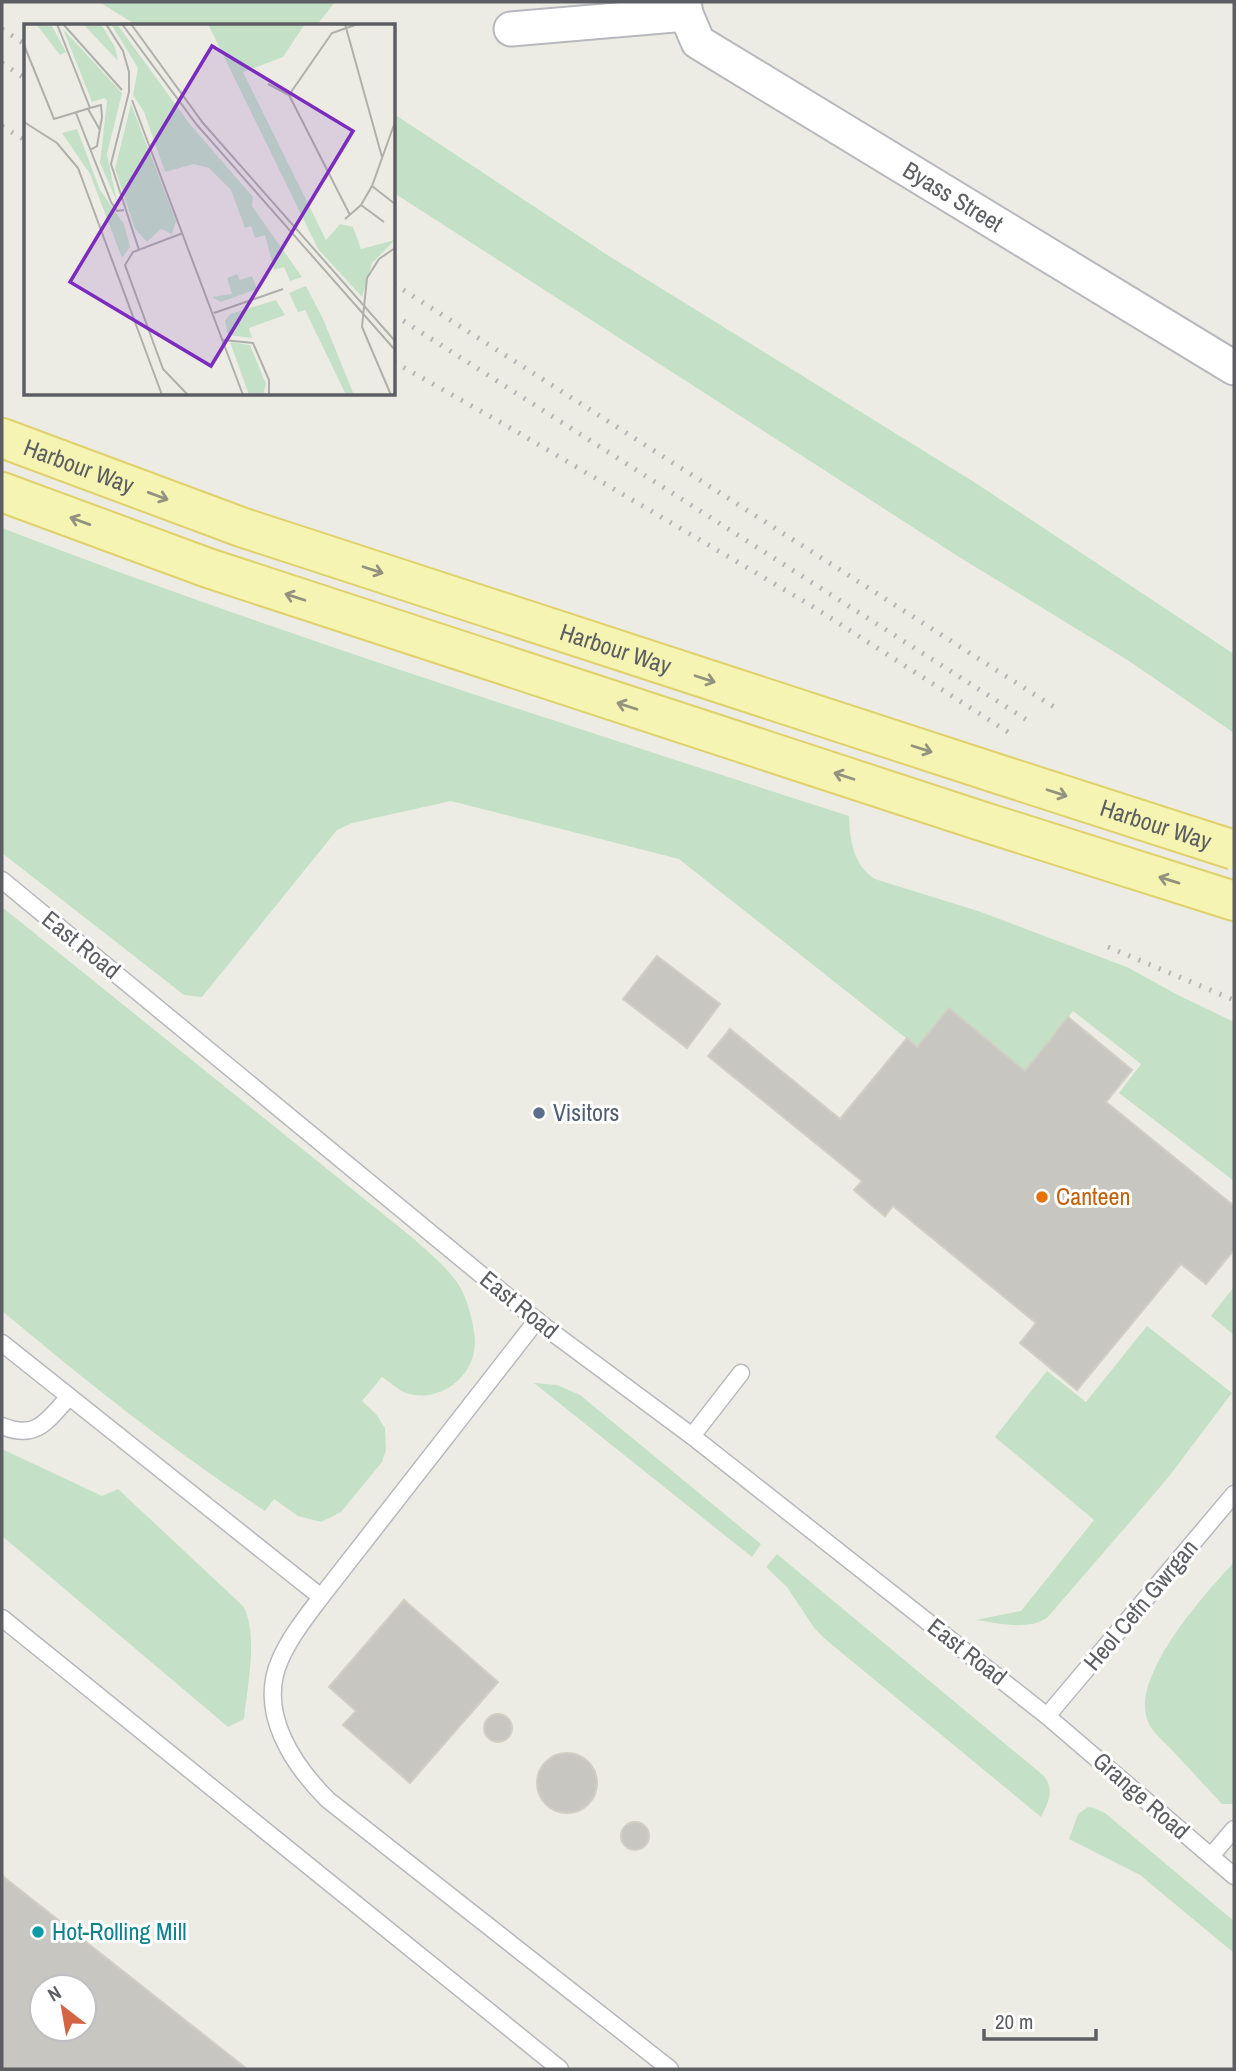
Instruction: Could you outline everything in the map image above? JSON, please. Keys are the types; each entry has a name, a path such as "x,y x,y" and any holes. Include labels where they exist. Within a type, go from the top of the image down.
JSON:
{"main road":[{"name":"Harbour Way","path":"2,438 241,527 1234,850"},
{"name":"Harbour Way","path":"2,492 208,568 1234,901"}],"street":[{"path":"511,29 685,8"},
{"name":"Byass Street","path":"685,8 698,42 1234,368"}],"lane":[{"name":"East Road","path":"2,880 537,1320 692,1436 1047,1716"},
{"path":"537,1320 321,1597 288,1645 279,1663 273,1706 289,1753 309,1780 339,1808 670,2069"},
{"path":"2,1343 321,1597"},
{"path":"692,1436 741,1373"},
{"path":"2,1426 23,1433 31,1431 45,1423 68,1398"},
{"name":"Heol Cefn Gwrgan","path":"1047,1716 1234,1494"},
{"path":"2,1618 560,2069"},
{"name":"Grange Road","path":"1047,1716 1234,1876"},
{"path":"1211,1856 1234,1829"}],"green space":[{"path":"99,2 335,2 318,24 135,24"},
{"path":"396,115 609,256 974,482 1234,654 1234,733 1129,661 959,557 396,194"},
{"path":"2,528 317,642 849,816 850,834 857,859 875,879 981,912 1127,967 1234,1022 1234,1181 1119,1093 1141,1064 1073,1011 1025,1071 917,1047 679,859 451,801 352,823 337,830 202,997 184,995 2,853"},
{"path":"2,907 414,1239 444,1266 457,1282 471,1315 475,1337 474,1354 469,1366 454,1384 433,1394 406,1393 382,1377 362,1401 376,1414 385,1428 386,1450 382,1462 341,1512 321,1522 298,1516 274,1499 265,1511 130,1415 2,1311"},
{"path":"1234,1287 1234,1335 1211,1316"},
{"path":"1147,1326 1232,1393 1167,1479 1047,1618 1021,1625 976,1620 1021,1611 1094,1520 995,1437 1047,1371 1086,1402"},
{"path":"534,1383 557,1385 580,1395 761,1544 752,1557"},
{"path":"2,1449 102,1496 118,1489 243,1606 248,1617 251,1645 244,1719 228,1727 2,1536"},
{"path":"777,1554 1044,1776 1050,1791 1041,1817 825,1639 815,1629 787,1587 766,1567"},
{"path":"1234,1562 1234,1804 1222,1804 1154,1732 1145,1707 1148,1686 1172,1638"},
{"path":"1088,1807 1105,1813 1234,1921 1234,1953 1140,1875 1069,1839 1078,1814"}],"building":[{"path":"657,956 720,1004 687,1048 623,999"},
{"name":"Canteen","path":"949,1008 1025,1071 1068,1017 1132,1070 1106,1102 1234,1206 1234,1250 1206,1284 1181,1264 1077,1390 1020,1343 1036,1323 893,1206 885,1216 870,1204 854,1190 862,1181 708,1056 730,1029 840,1119 907,1038 917,1047"},
{"path":"404,1600 498,1682 410,1783 343,1725 356,1711 329,1687"},
{"path":"498,1714 508,1718 512,1728 508,1738 498,1742 488,1738 484,1728 488,1718"},
{"path":"567,1753 584,1758 592,1766 597,1783 592,1800 584,1808 567,1813 550,1808 542,1800 537,1783 542,1766 550,1758"},
{"path":"635,1822 645,1826 649,1836 645,1846 635,1850 625,1846 621,1836 625,1826"},
{"name":"Hot-Rolling Mill","path":"2,1875 247,2069 2,2069"}],"railway":[{"path":"2,29 24,44"},
{"path":"2,63 24,78"},
{"path":"2,126 24,140"},
{"path":"396,285 1054,707"},
{"path":"396,316 1030,722"},
{"path":"396,363 812,606 1011,734"},
{"path":"1108,947 1234,1000"}],"place":[{"name":"Visitors","path":"539,1113"},
{"name":"Canteen","path":"1042,1197"},
{"name":"Hot-Rolling Mill","path":"38,1932"}]}
